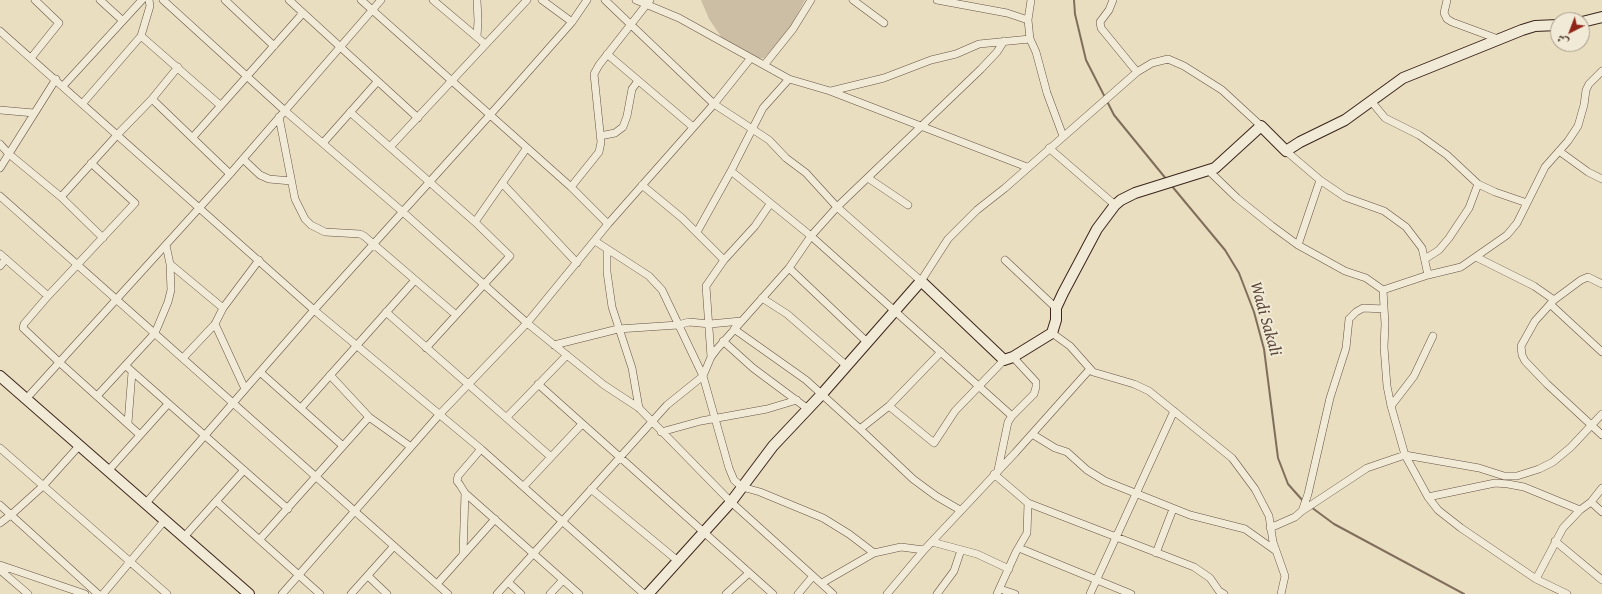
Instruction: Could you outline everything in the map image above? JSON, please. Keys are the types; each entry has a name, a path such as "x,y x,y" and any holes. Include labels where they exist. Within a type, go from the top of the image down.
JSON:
{"street":[{"path":"31,58 59,23 35,0"},
{"path":"100,0 122,20"},
{"path":"63,86 142,0"},
{"path":"83,103 141,36 150,6 149,0"},
{"path":"163,0 284,110 404,213 527,323 604,385 639,408 731,502 833,594"},
{"path":"289,0 418,118"},
{"path":"361,0 526,149 571,187 608,224"},
{"path":"26,399 230,174 381,0"},
{"path":"433,0 485,44"},
{"path":"477,0 477,37"},
{"path":"390,148 526,0"},
{"path":"542,0 572,22"},
{"path":"146,503 314,310 404,213 572,22 588,0"},
{"path":"604,0 714,104 769,140 786,158 806,174 837,207 1036,382 1034,394 1012,416 1006,429 996,472"},
{"path":"636,0 648,2 679,18 750,58 765,64 789,79 830,91 1027,167"},
{"path":"765,64 793,29 811,0"},
{"path":"853,0 884,23"},
{"path":"937,0 1007,13 1028,20"},
{"path":"1031,0 1028,20 1030,39 1036,52 1047,93 1063,136"},
{"path":"1113,0 1109,10 1100,22 1101,28 1137,72"},
{"path":"1447,0 1444,13 1447,19 1498,39"},
{"path":"230,2 274,46"},
{"path":"571,187 600,152 600,136 594,74 607,54 648,2"},
{"path":"193,137 303,13"},
{"path":"1590,20 1602,17"},
{"path":"1286,151 1300,142 1345,120 1403,78 1498,39 1535,26 1550,25"},
{"path":"0,30 314,310 482,449 644,594"},
{"path":"141,36 220,105"},
{"path":"830,91 884,78 931,60 956,54 975,45 1030,39"},
{"path":"497,594 562,520 652,422 675,398 703,376 711,357 723,341 788,268 811,236 837,207 981,69 997,52 1004,41"},
{"path":"607,54 693,127"},
{"path":"282,594 411,447 527,323 608,224 714,104 750,58"},
{"path":"648,594 731,502 761,461 921,281 948,239 977,210 1137,72 1152,63 1168,59 1215,85 1261,126 1286,151 1320,180 1345,197 1384,211 1394,217 1414,235 1422,248 1428,275"},
{"path":"61,197 152,99 178,67"},
{"path":"1383,290 1428,275 1461,268 1507,235 1517,223 1545,167 1568,141 1578,126 1589,84 1602,71"},
{"path":"0,168 56,79"},
{"path":"697,232 731,172 741,148 753,130 763,108 789,79"},
{"path":"600,136 615,133 623,127 627,116 632,89 638,81"},
{"path":"323,143 377,82"},
{"path":"152,99 230,174"},
{"path":"1371,101 1385,118 1419,135 1447,155 1478,184 1495,192 1527,203"},
{"path":"0,110 34,113"},
{"path":"350,112 476,222 510,256 426,348"},
{"path":"279,117 291,181 299,210 311,226 325,232 360,234 374,244 456,315"},
{"path":"890,406 934,443 951,416 978,386 1008,358 1052,333 1056,320 1056,308 1097,230 1115,205 1135,193 1215,168 1225,161 1261,126"},
{"path":"0,144 9,154 61,197 103,238"},
{"path":"1049,148 1115,205"},
{"path":"476,222 526,149"},
{"path":"1559,151 1588,172 1602,179"},
{"path":"243,159 253,170 269,179 291,181"},
{"path":"91,163 135,204 48,296 24,324 23,328 140,435"},
{"path":"1208,170 1243,203 1298,245 1345,271 1366,278 1383,290"},
{"path":"731,172 811,236 1012,416"},
{"path":"868,178 908,205"},
{"path":"1298,245 1320,180"},
{"path":"502,183 577,263"},
{"path":"1425,260 1439,250 1449,238 1469,208 1478,184"},
{"path":"642,185 697,232 724,260"},
{"path":"0,196 116,300 234,402 448,594"},
{"path":"711,357 710,324 705,292 706,286 724,260 756,226 770,204"},
{"path":"595,241 656,282 662,290 703,376 729,468 734,480 742,487 760,492 823,518 843,530 874,553"},
{"path":"98,396 155,333 168,302 171,290 170,264 166,245"},
{"path":"607,250 607,272 610,296 618,329 632,368 639,408"},
{"path":"0,254 48,296"},
{"path":"1476,257 1534,286 1602,352"},
{"path":"0,266 6,259"},
{"path":"183,358 215,324 223,308 259,260"},
{"path":"1005,260 1056,308"},
{"path":"170,264 223,308"},
{"path":"788,268 868,342"},
{"path":"1602,284 1598,280 1588,277 1552,302 1535,321 1524,338 1521,346 1522,355 1525,361 1547,384 1592,424 1602,435"},
{"path":"301,408 415,280"},
{"path":"1383,290 1384,347 1387,386 1391,406 1405,455 1428,497 1438,510 1461,528 1536,579 1567,594"},
{"path":"762,298 788,314 847,366"},
{"path":"1302,510 1308,494 1330,398 1346,348 1350,319 1356,312 1363,308 1384,309"},
{"path":"386,312 551,457"},
{"path":"554,344 618,329 678,325 689,322 710,324 741,321"},
{"path":"215,324 245,389"},
{"path":"734,329 806,380 913,479 936,496 960,510"},
{"path":"1052,333 1070,346 1090,369 1097,374 1129,382 1149,391 1221,449 1236,463 1265,508 1276,551 1285,576 1281,594"},
{"path":"1391,406 1414,376 1433,336"},
{"path":"723,341 753,368 808,409"},
{"path":"860,429 890,406 941,352"},
{"path":"507,417 567,355"},
{"path":"126,366 288,509"},
{"path":"887,594 960,510 1032,434 1090,369"},
{"path":"128,423 132,372"},
{"path":"260,372 343,446"},
{"path":"330,375 369,417 411,447"},
{"path":"0,376 249,594"},
{"path":"538,384 772,594"},
{"path":"661,432 690,424 767,409 797,400"},
{"path":"108,470 168,404"},
{"path":"1090,594 1134,494 1174,411"},
{"path":"1270,528 1289,521 1302,510 1367,468 1405,455 1479,468 1504,476 1517,476 1539,469 1553,462 1571,447 1602,414"},
{"path":"260,539 369,417"},
{"path":"524,486 582,424"},
{"path":"1032,434 1055,448 1067,452 1095,475 1134,494 1173,509 1208,520 1227,523 1245,529 1276,551"},
{"path":"0,523 43,486 79,446"},
{"path":"0,448 167,594"},
{"path":"482,449 458,476 457,481 465,493 579,594"},
{"path":"184,537 244,470"},
{"path":"996,472 1028,503 1194,567 1210,578 1221,593"},
{"path":"1504,476 1508,484"},
{"path":"1428,497 1495,483 1508,484 1524,488 1580,510"},
{"path":"1536,579 1563,528 1580,510 1591,502 1602,488"},
{"path":"591,489 678,562"},
{"path":"463,554 465,493"},
{"path":"216,501 320,594"},
{"path":"1591,502 1602,512"},
{"path":"1015,594 999,591 1027,533 1028,503"},
{"path":"0,505 12,514 98,594"},
{"path":"1156,553 1173,509"},
{"path":"437,584 495,519"},
{"path":"103,594 165,520"},
{"path":"932,542 977,554 1009,569"},
{"path":"1555,542 1602,580"},
{"path":"351,594 394,546"},
{"path":"822,583 874,553 901,547 924,550"},
{"path":"1019,548 1131,594"},
{"path":"937,594 954,571 961,550"},
{"path":"0,565 64,591 78,590 85,594"},
{"path":"0,570 28,594"},
{"path":"726,594 749,573"},
{"path":"368,576 387,594"},
{"path":"798,594 813,576"},
{"path":"550,594 563,580"},
{"path":"508,582 521,594"}],"shaded area":[{"path":"701,0 805,0 789,29 764,58 756,59 722,38 709,19"}],"waterway":[{"name":"Wadi Sakali","path":"1074,0 1075,14 1086,60 1114,115 1167,180"},
{"name":"Wadi Sakali","path":"1171,185 1225,250 1239,273 1254,312 1264,349 1278,458 1288,484 1304,502"},
{"name":"Wadi Sakali","path":"1311,507 1334,524 1464,594"}]}
